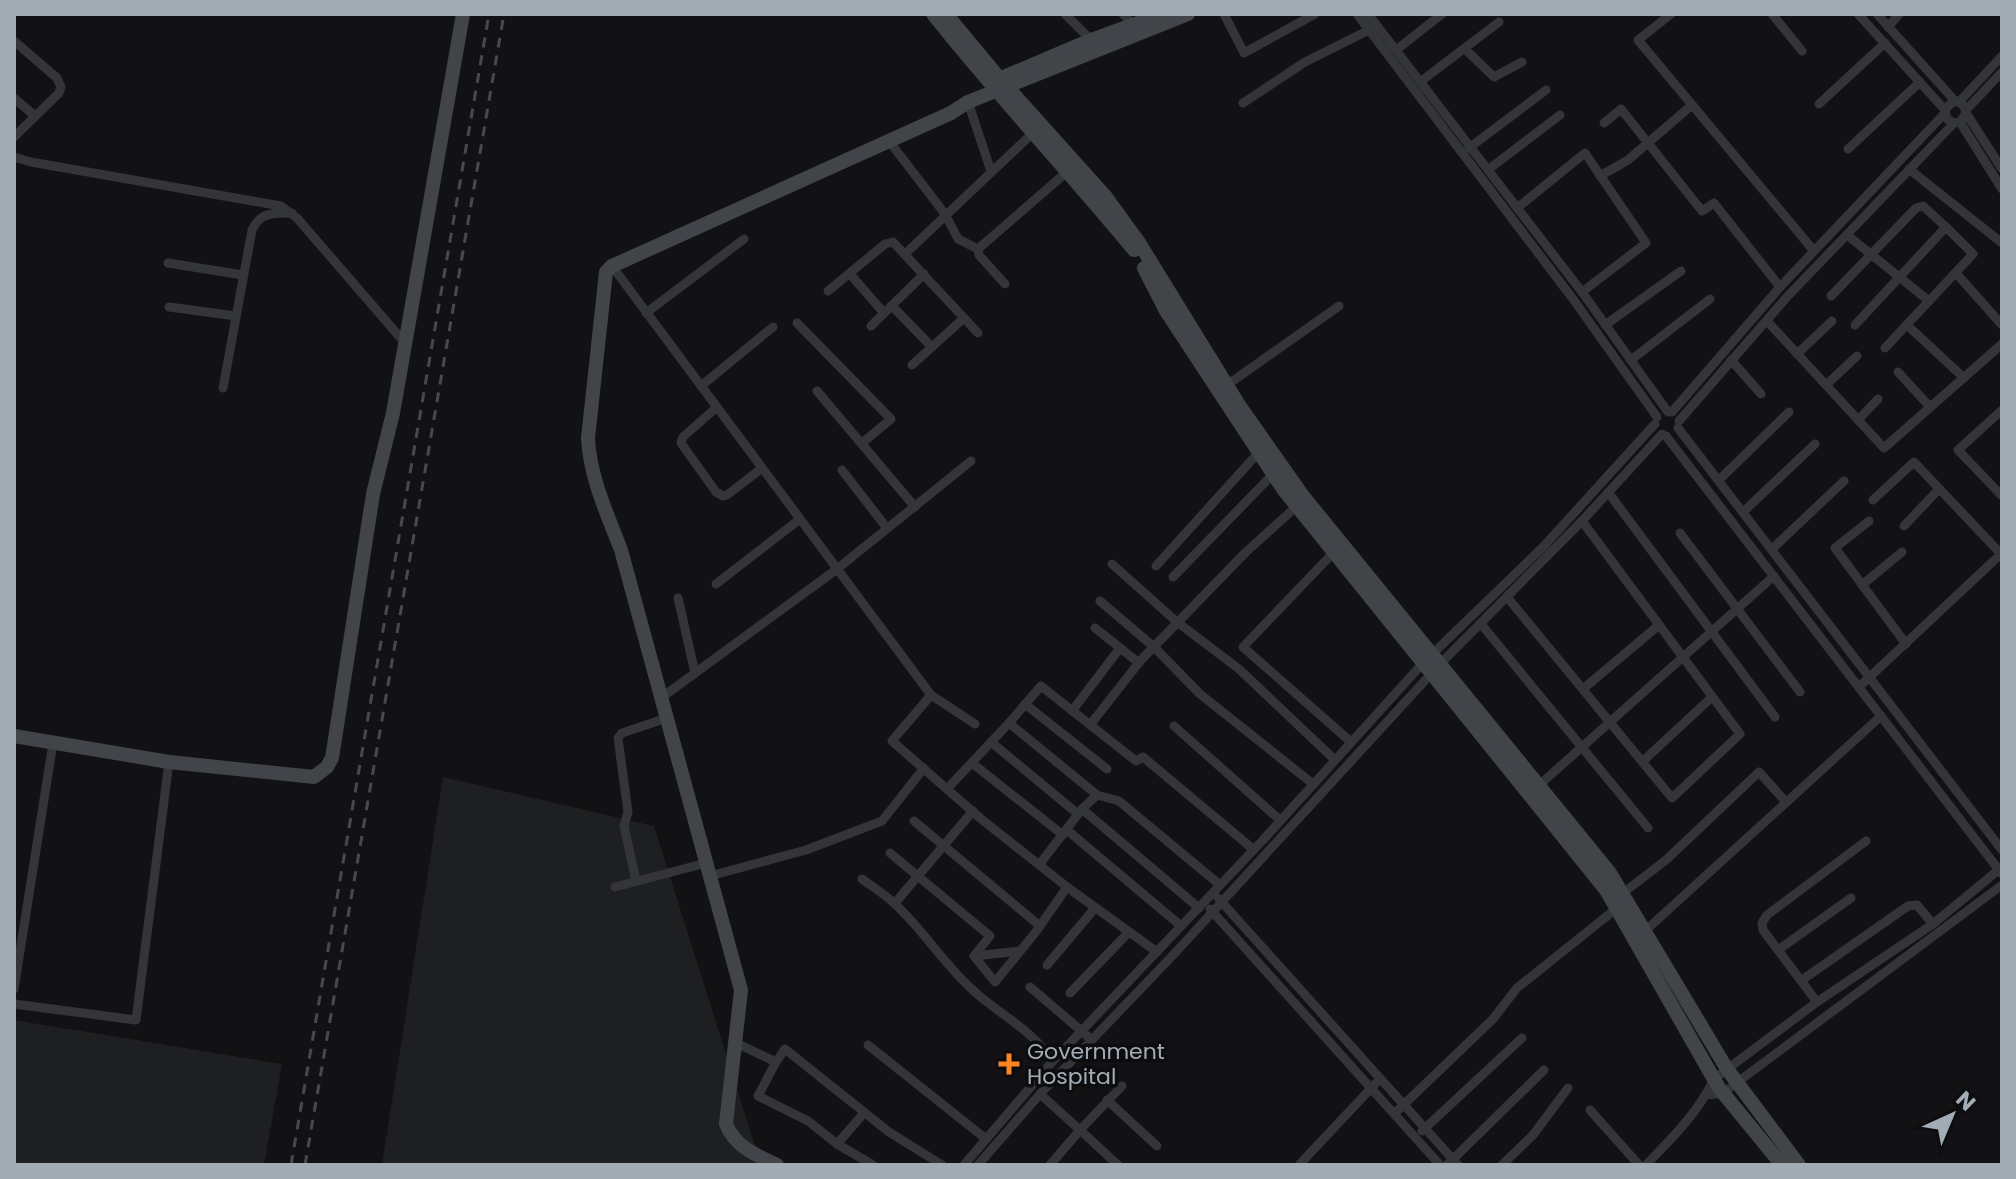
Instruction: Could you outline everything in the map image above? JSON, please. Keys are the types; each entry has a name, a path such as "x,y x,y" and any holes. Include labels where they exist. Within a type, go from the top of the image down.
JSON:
{"street":[{"path":"14,736 169,762 314,777 327,767 332,758 373,494 392,416 463,14"},
{"path":"933,14 1037,129 1106,197 1138,241 1297,506 1432,663"},
{"path":"946,14 998,85"},
{"path":"1065,14 1091,40"},
{"path":"777,1165 753,1154 732,1138 726,1124 741,990 621,550 589,459 588,438 606,272 612,266 951,113 998,85 1091,40 1162,14"},
{"path":"998,85 1133,24 1188,14"},
{"path":"1224,14 1244,53 1315,14"},
{"path":"1357,14 1467,150 1489,169 1743,512 2002,850"},
{"path":"1368,14 1420,82 1573,299 1664,435 2001,870 1933,924 1817,1002 1714,1079 1707,1095 1686,1124 1653,1163"},
{"path":"1396,50 1442,14"},
{"path":"1671,14 1638,40 1814,251"},
{"path":"1772,14 1802,51"},
{"path":"1858,14 1945,111 1947,119 1960,112 2002,56"},
{"path":"1877,14 1960,112 2002,169"},
{"path":"1888,27 1899,14"},
{"path":"1420,82 1499,22"},
{"path":"1243,103 1305,62 1369,30"},
{"path":"14,41 60,83 59,93 14,137"},
{"path":"1819,104 1885,43"},
{"path":"1465,49 1494,77 1522,62"},
{"path":"964,1165 1052,1062 1351,742 1544,546 1656,420 1674,418 1960,112 2002,72"},
{"path":"1848,149 1920,82"},
{"path":"1467,150 1546,90"},
{"path":"14,98 35,116"},
{"path":"971,100 991,171"},
{"path":"984,1163 1040,1094 1212,913 1432,663 1481,624 1664,435 1673,434 1674,418 1780,287 1949,104 1960,112 2002,189"},
{"path":"1600,176 1628,160 1692,105"},
{"path":"1604,123 1621,109 1702,211 1714,203 1780,287"},
{"path":"1489,169 1560,115"},
{"path":"1037,129 1135,252 1166,311 1259,452 1303,496 1432,663 1535,789 1606,867 1727,1069 1799,1165"},
{"path":"905,254 1037,129"},
{"path":"889,141 945,214 958,239 978,249"},
{"path":"1517,208 1585,153 1646,243 1582,292"},
{"path":"14,157 274,204 293,213 405,343"},
{"path":"1909,169 2002,243"},
{"path":"978,249 1068,171"},
{"path":"1831,296 1916,208 1923,206 1973,251 1885,348"},
{"path":"223,388 255,221 270,213 293,213"},
{"path":"1855,325 1946,227"},
{"path":"1847,235 1929,301"},
{"path":"646,313 744,239"},
{"path":"828,291 887,243 896,244 978,333"},
{"path":"978,249 979,255 1005,284"},
{"path":"168,263 243,275"},
{"path":"612,266 931,695 975,724"},
{"path":"1605,325 1681,271"},
{"path":"1956,273 2002,325"},
{"path":"850,274 932,347"},
{"path":"871,326 924,274"},
{"path":"1631,360 1710,299"},
{"path":"1227,385 1339,306"},
{"path":"169,307 236,316"},
{"path":"912,365 964,318"},
{"path":"1767,321 1884,448 2002,344"},
{"path":"1797,354 1832,321"},
{"path":"797,323 891,419 862,443"},
{"path":"1907,325 1964,378"},
{"path":"701,386 773,327"},
{"path":"1826,385 1857,356"},
{"path":"1731,360 1761,394"},
{"path":"1898,372 1930,407"},
{"path":"817,391 915,507"},
{"path":"1858,420 1878,399"},
{"path":"717,407 683,437 681,443 716,492 727,495 762,468"},
{"path":"2002,410 1958,450 2002,496"},
{"path":"1719,480 1789,412"},
{"path":"1743,512 1815,444"},
{"path":"1156,566 1259,452"},
{"path":"661,698 837,569 971,461"},
{"path":"1859,687 2002,553 1914,462 1873,500"},
{"path":"842,470 886,527"},
{"path":"1173,577 1277,470"},
{"path":"1772,549 1844,481"},
{"path":"1904,526 1939,489"},
{"path":"1608,492 1775,717"},
{"path":"1090,725 1139,663 1177,622 1297,506"},
{"path":"716,584 800,519"},
{"path":"1507,597 1672,798 1740,734 1582,521"},
{"path":"1869,521 1835,548 1906,644"},
{"path":"1680,533 1800,692"},
{"path":"1334,552 1243,647 1351,742"},
{"path":"1862,585 1902,552"},
{"path":"1112,564 1177,622 1239,669 1335,760"},
{"path":"1535,789 1774,576"},
{"path":"678,598 695,673"},
{"path":"1100,601 1154,647 1200,694 1313,784"},
{"path":"1481,624 1648,828"},
{"path":"1583,689 1659,625"},
{"path":"1095,628 1139,663"},
{"path":"1072,711 1120,648"},
{"path":"948,788 1041,686 1136,761 1143,757 1253,849"},
{"path":"931,695 892,741 1039,865 1157,952"},
{"path":"1643,761 1712,697"},
{"path":"1025,704 1107,769"},
{"path":"1645,931 1881,716"},
{"path":"636,881 624,826 628,812 618,738 622,733 667,718"},
{"path":"1009,723 1097,795 1119,801 1216,889 1221,902 1405,1103 1453,1163 1544,1070"},
{"path":"1174,726 1280,820"},
{"path":"991,742 1212,913 1440,1165"},
{"path":"14,989 53,743"},
{"path":"14,1004 136,1020 169,762"},
{"path":"972,763 1181,926"},
{"path":"615,887 806,850 882,821 924,768"},
{"path":"1623,893 1666,860 1759,772 1786,802"},
{"path":"1535,789 1617,908 1723,1093 1782,1165"},
{"path":"1039,865 1097,795"},
{"path":"895,903 973,811"},
{"path":"914,821 1040,926"},
{"path":"1817,1002 1763,930 1764,919 1866,841"},
{"path":"890,853 990,936 974,956"},
{"path":"862,879 895,903 945,963 975,993 1022,1030 1052,1062"},
{"path":"1707,1095 1723,1093 2002,885"},
{"path":"974,956 995,982 1067,887"},
{"path":"1778,950 1851,898"},
{"path":"1802,980 1908,906 1917,905 1933,924"},
{"path":"1047,965 1095,908"},
{"path":"1395,1113 1493,1019 1517,988 1617,908"},
{"path":"1070,993 1129,932"},
{"path":"974,956 1020,951"},
{"path":"1030,987 1092,1040"},
{"path":"1416,1136 1522,1038"},
{"path":"736,1043 776,1062"},
{"path":"868,1045 986,1139"},
{"path":"873,1165 837,1144 808,1121 758,1096 785,1049 864,1113 942,1165"},
{"path":"1299,1165 1381,1077"},
{"path":"1050,1165 1122,1086"},
{"path":"1502,1165 1533,1135 1568,1088"},
{"path":"1040,1094 1118,1165"},
{"path":"1107,1100 1157,1146"},
{"path":"1590,1110 1639,1165"},
{"path":"837,1144 864,1113"}],"shaded area":[{"path":"443,777 654,826 761,1165 382,1165"},
{"path":"14,1020 282,1064 264,1165 14,1165"}],"railway":[{"path":"291,1165 489,14"},
{"path":"305,1165 504,14"}],"place":[{"name":"Government Hospital","path":"1009,1064"}]}
